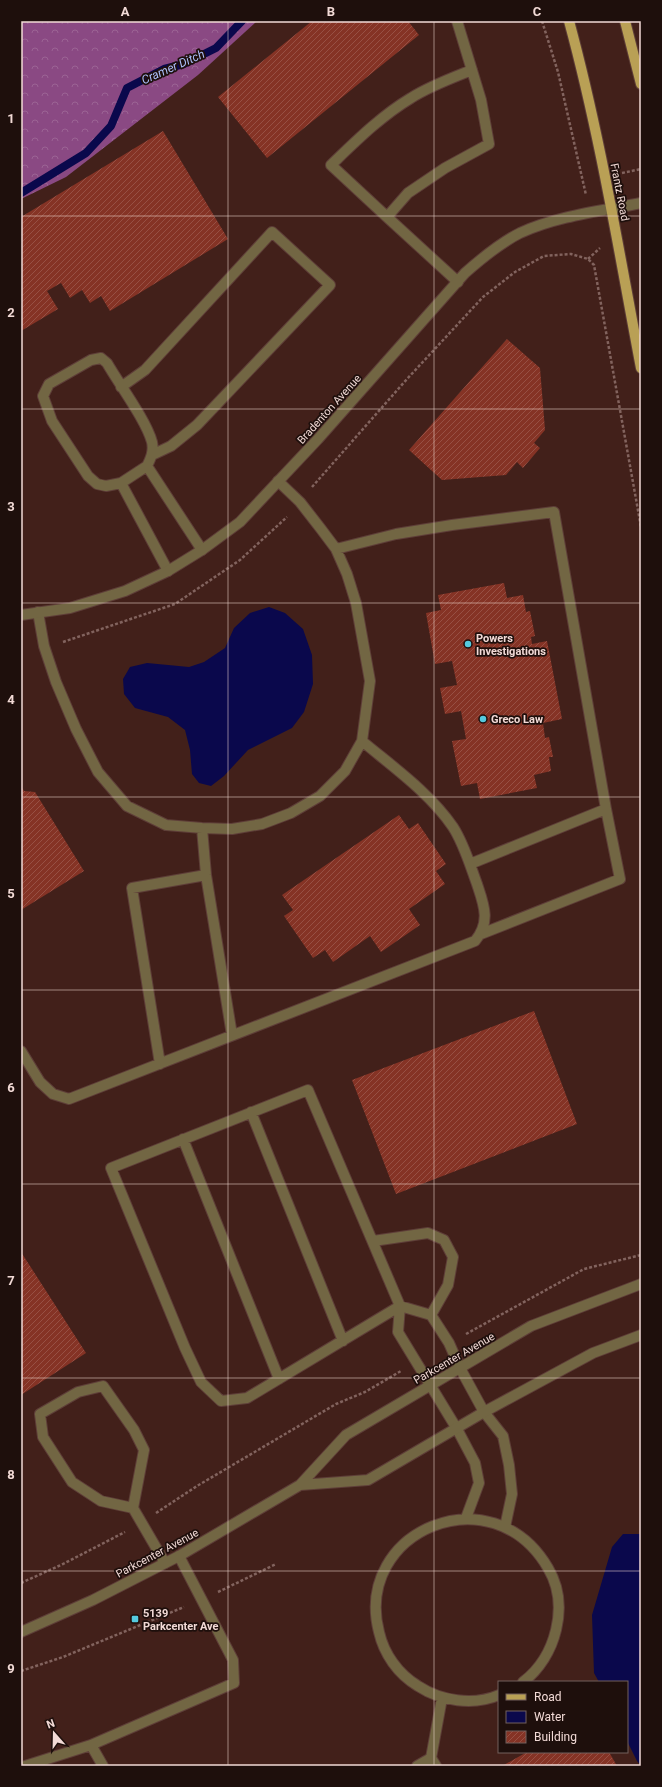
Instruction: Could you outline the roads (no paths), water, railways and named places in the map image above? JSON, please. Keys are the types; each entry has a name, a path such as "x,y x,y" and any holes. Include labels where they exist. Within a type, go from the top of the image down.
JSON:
{"main road":[{"name":"Frantz Road","path":"569,21 585,80 641,368"},
{"path":"625,21 641,84"}],"street":[{"path":"387,217 408,193 445,168 489,144 481,100 457,21"},
{"path":"458,282 331,165 382,118 410,98 433,86 472,70"},
{"name":"Bradenton Avenue","path":"21,615 70,608 125,591 168,571 202,550 240,522 318,439 458,282 478,262 519,234 555,220 641,203"},
{"path":"121,386 145,370 272,232 330,285 197,425 171,446 152,455"},
{"path":"101,358 107,363 145,426 152,443 152,455 147,466 121,484 106,486 97,484 88,476 52,421 43,396 48,384 91,360 101,358"},
{"path":"147,466 202,550"},
{"path":"38,612 44,646 56,682 76,729 98,772 127,806 166,825 202,828 232,828 262,824 291,813 320,796 345,771 362,741 370,681 356,603 347,574 336,549 300,502 278,481"},
{"path":"121,484 168,571"},
{"path":"336,549 396,534 554,512 606,809 620,879 481,934"},
{"path":"21,1051 40,1082 53,1094 69,1099 475,941 481,934 486,919 484,903 470,864 453,828 438,808 409,780 362,741"},
{"path":"470,864 606,809"},
{"path":"202,828 206,875 232,1035"},
{"path":"160,1064 132,888 206,875"},
{"path":"466,1518 479,1483 475,1463 457,1429 415,1363 398,1332 400,1306 308,1090 111,1168 185,1348 201,1382 221,1401 248,1398 400,1306 431,1315 449,1343 460,1368 484,1412 503,1436 509,1465 512,1494 505,1527"},
{"path":"251,1112 343,1341"},
{"path":"183,1139 279,1379"},
{"path":"373,1241 428,1233 444,1240 453,1257 448,1285 431,1315"},
{"name":"Parkcenter Avenue","path":"21,1632 93,1600 179,1556 300,1485 346,1435 531,1326 641,1284"},
{"name":"Parkcenter Avenue","path":"300,1485 368,1480 484,1412 593,1353 641,1335"},
{"path":"133,1508 101,1501 72,1482 43,1437 40,1414 78,1392 103,1386 134,1430 144,1450 133,1508 165,1563"},
{"path":"498,1695 477,1701 460,1701 442,1698 411,1682 388,1656 381,1641 377,1624 376,1607 378,1589 392,1558 403,1545 417,1534 438,1524 466,1518 484,1520 516,1532 530,1543 541,1556 550,1571 556,1587 559,1604 558,1622 554,1639 547,1654 537,1669 524,1681"},
{"path":"25,1766 91,1745 234,1683 233,1660 179,1556"},
{"path":"417,1766 434,1762 442,1698"},
{"path":"91,1745 103,1766"}],"water":[{"path":"269,607 285,613 303,629 312,655 313,684 304,712 292,728 248,750 224,776 211,786 199,783 192,774 190,750 185,730 168,717 135,708 124,694 123,679 130,667 147,663 189,667 204,662 225,648 234,628 250,613"},
{"path":"623,1534 641,1534 641,1766 628,1743 628,1681 598,1681 594,1673 592,1615 612,1547"}],"waterway":[{"name":"Cramer Ditch","path":"21,193 86,153 111,126 127,88 164,69 184,64 216,48 242,21"}],"place":[{"name":"Powers Investigations","path":"468,644"},
{"name":"Greco Law","path":"483,719"},
{"name":"5139 Parkcenter Ave","path":"135,1619"}]}
